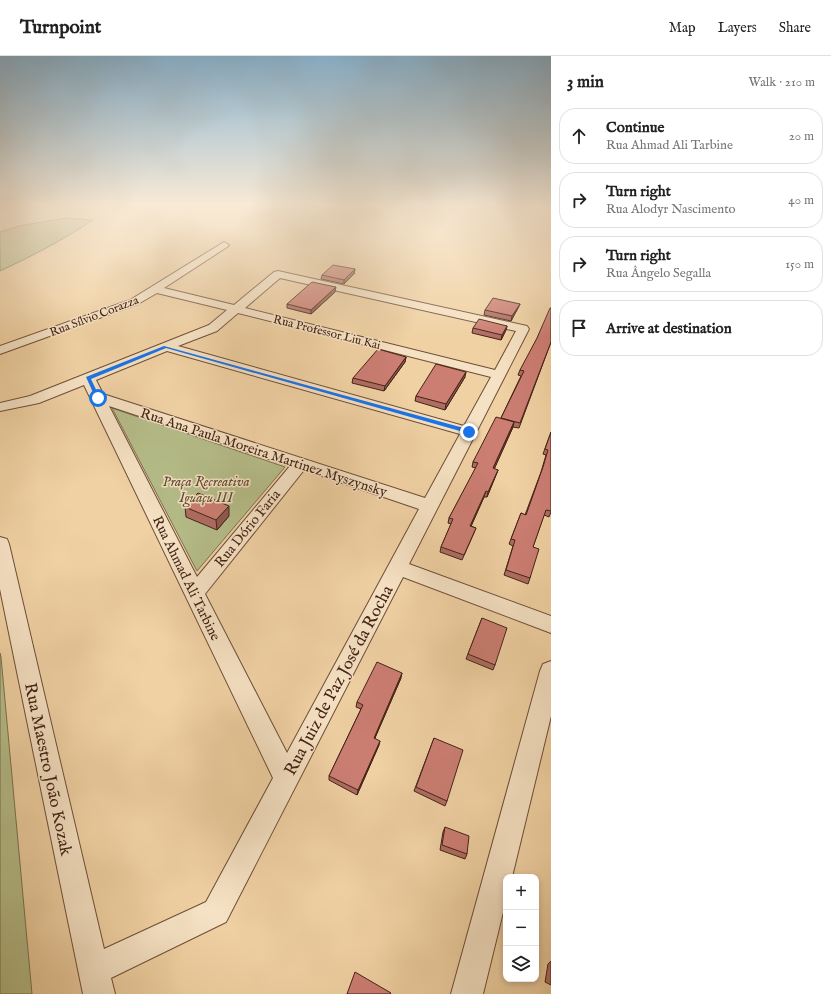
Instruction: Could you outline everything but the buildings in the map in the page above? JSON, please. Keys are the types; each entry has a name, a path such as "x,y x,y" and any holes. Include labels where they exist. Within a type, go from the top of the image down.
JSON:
{"street":[{"name":"Rua Sílvio Corazza","path":"0,350 128,305 156,289 217,250"},
{"name":"Rua Juiz de Paz José da Rocha","path":"94,970 216,912 523,329 278,274 235,309"},
{"name":"Rua Professor Liu Kai","path":"156,289 498,375"},
{"path":"0,407 34,400 213,328 235,309"},
{"path":"166,347 469,432"},
{"name":"Rua Ahmad Ali Tarbine","path":"88,378 286,778"},
{"name":"Rua Ana Paula Moreira Martinez Myszynsky","path":"98,398 430,506"},
{"name":"Rua Dório Faria","path":"195,593 300,464"},
{"name":"Rua Maestro João Kozak","path":"0,544 99,994"},
{"path":"398,567 551,625"},
{"path":"467,994 551,671"}],"green space":[{"path":"0,250 42,250 24,260 0,271"},
{"name":"Praça Recreativa Iguaçu III","path":"112,408 285,467 197,571"},
{"path":"0,653 1,657 32,994 0,994"}],"route":[{"path":"98,398 88,378 166,347 469,432"}]}
